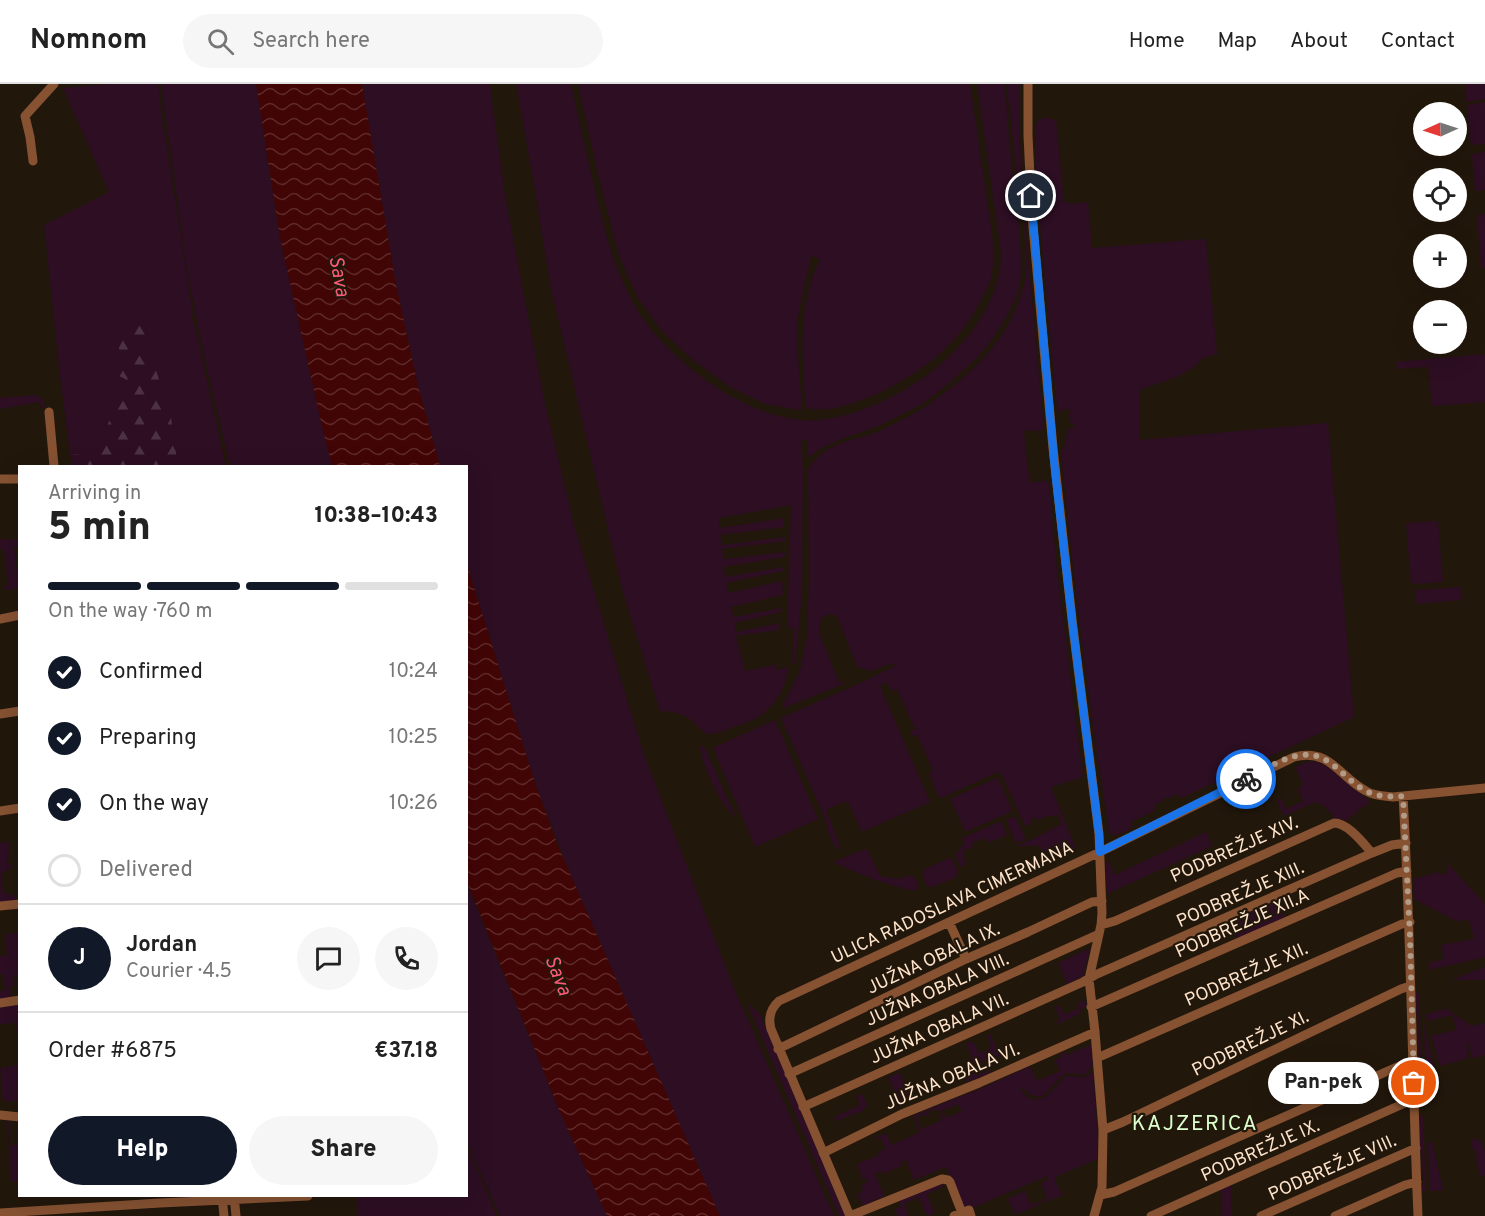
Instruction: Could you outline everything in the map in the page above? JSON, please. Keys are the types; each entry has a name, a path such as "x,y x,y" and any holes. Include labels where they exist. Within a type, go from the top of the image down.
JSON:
{"street":[{"path":"33,161 25,116 54,84"},
{"path":"1028,84 1032,216 1048,398 1073,628 1099,834 1102,901 1100,930 1089,979 1103,1130 1102,1187 1094,1216"},
{"path":"49,412 54,465"},
{"path":"0,479 18,479"},
{"path":"0,614 18,614"},
{"path":"0,619 18,614"},
{"path":"0,714 18,711"},
{"name":"ULICA RADOSLAVA CIMERMANA","path":"850,1216 769,1023 771,1011 779,1001 1100,852 1294,757 1315,756 1329,761 1355,784 1373,794 1394,797 1485,788"},
{"path":"1403,796 1410,922 1418,1216"},
{"path":"0,811 18,808"},
{"name":"PODBREŽJE XIV.","path":"1100,930 1115,921 1334,823 1347,827 1372,853"},
{"name":"PODBREŽJE XIII.","path":"1089,979 1372,853 1392,845 1406,843"},
{"name":"PODBREŽJE XII.A","path":"1091,1007 1407,871"},
{"name":"JUŽNA OBALA IX.","path":"778,1049 966,959 1092,902 1102,901"},
{"path":"0,906 18,904"},
{"path":"949,922 966,959"},
{"name":"PODBREŽJE XII.","path":"1097,1059 1410,922"},
{"name":"JUŽNA OBALA VIII.","path":"789,1074 1100,930"},
{"name":"JUŽNA OBALA VII.","path":"803,1107 1089,979"},
{"name":"PODBREŽJE XI.","path":"1103,1130 1410,986"},
{"path":"0,1003 18,1000"},
{"name":"JUŽNA OBALA VI.","path":"823,1153 902,1114 1095,1032"},
{"path":"1100,1195 1114,1192 1406,1064 1413,1063"},
{"name":"PODBREŽJE IX.","path":"1151,1216 1414,1098"},
{"path":"0,1115 18,1117"},
{"name":"PODBREŽJE VIII.","path":"1261,1216 1416,1148"},
{"path":"850,1216 942,1179 950,1182 964,1214"},
{"path":"1335,1216 1405,1185 1417,1182"},
{"path":"0,1213 222,1198 272,1197"},
{"path":"222,1198 224,1216"},
{"path":"235,1198 236,1216"}],"green space":[{"path":"108,84 158,84 162,127 164,128 192,317 226,465 178,465 171,417 150,351 144,322 115,410 93,452 70,455 44,225 109,192 63,88"},
{"path":"161,84 256,84 280,238 332,465 230,465 202,347 187,270"},
{"path":"362,84 490,84 505,196 544,399 574,525 643,752 733,986 834,1216 720,1216 571,876 535,783 468,568 468,465 440,465 418,386 396,285"},
{"path":"516,84 571,84 598,205 614,260 629,295 663,344 698,374 738,400 780,417 810,421 837,417 865,409 921,380 968,336 986,310 997,282 1001,252 977,84 1005,84 1022,271 1018,293 993,338 976,359 922,404 879,426 841,439 809,457 807,440 801,440 803,469 802,594 795,664 792,661 794,628 787,628 791,505 719,518 720,528 784,518 784,527 720,535 722,545 785,537 785,541 722,549 724,559 785,552 784,557 723,567 726,577 783,567 783,571 726,583 729,593 782,581 783,595 731,607 734,617 781,608 781,612 734,623 736,632 780,623 779,630 736,636 745,671 778,664 775,667 776,670 787,667 780,695 766,712 757,718 723,731 706,734 686,717 660,711 622,589 550,284"},
{"path":"578,84 970,84 994,254 991,279 975,312 958,335 939,354 888,389 841,406 821,410 807,408 803,328 808,293 820,259 810,256 798,317 797,343 802,407 800,410 765,404 730,387 692,359 661,330 638,298 618,253"},
{"path":"1008,84 1020,84 1023,202 1044,430 1024,431 1027,463 1030,482 1049,481 1057,569 1083,777 1051,787 1076,848 1051,860 1045,850 1043,851 1039,846 1017,846 1062,824 1057,814 1038,820 1035,817 1031,819 1032,823 1025,826 1002,775 998,772 941,798 938,796 929,773 933,770 917,735 912,736 910,732 915,729 897,689 892,691 887,682 880,686 930,802 864,831 861,830 848,802 826,810 841,849 838,849 831,839 825,819 781,718 895,666 893,663 871,671 857,667 837,616 831,614 822,617 819,627 820,635 839,682 846,683 784,708 783,705 800,671 807,636 808,470 830,448 881,431 938,398 977,365 1002,335 1012,318 1023,289 1026,263"},
{"path":"1465,84 1485,84 1485,99 1466,102"},
{"path":"1485,102 1485,144 1473,145 1470,141 1467,105"},
{"path":"1043,118 1056,120 1064,202 1070,204 1088,202 1092,248 1206,239 1217,354 1203,358 1179,376 1139,390 1139,440 1328,423 1354,717 1182,798 1176,794 1168,799 1167,797 1163,799 1164,801 1155,804 1154,811 1132,821 1130,830 1114,836 1109,832 1095,737 1076,595 1061,451 1064,448 1068,428 1075,426 1069,422 1070,409 1058,413 1055,390 1035,159 1036,124"},
{"path":"1485,152 1485,190 1475,191 1472,155"},
{"path":"1485,214 1485,268 1481,268 1477,215"},
{"path":"123,322 144,322 150,351 171,417 178,465 72,465 70,455 93,452 115,410 125,379 115,374"},
{"path":"1484,354 1485,402 1432,406 1428,367 1397,369 1396,362"},
{"path":"35,395 43,399 45,408 42,408 40,402 0,409 0,398"},
{"path":"1438,521 1443,582 1411,584 1406,523"},
{"path":"0,539 18,540 18,546 14,547 18,588 5,590 3,587 8,586 4,549 0,549"},
{"path":"1461,587 1461,600 1415,604 1415,590"},
{"path":"775,720 818,819 755,847 713,748"},
{"path":"700,746 705,748 736,818 724,804 713,785 701,755"},
{"path":"1314,761 1335,772 1368,799 1369,804 1346,821 1336,819 1324,806 1315,802 1284,816 1276,800 1280,798 1286,809 1303,801 1298,789 1303,784 1295,767"},
{"path":"997,778 1012,809 1011,812 967,831 952,803 952,798"},
{"path":"1016,818 1026,839 1016,843 1006,820"},
{"path":"1001,821 1007,835 990,842 984,838 972,843 973,847 965,850 963,854 965,862 961,867 955,855 964,844 962,838"},
{"path":"1206,832 1212,846 1107,894 1105,863 1109,861 1115,875"},
{"path":"9,842 10,851 8,852 9,858 7,858 11,869 1,873 3,893 9,893 10,896 15,895 16,900 0,902 0,843"},
{"path":"865,849 869,852 880,876 899,878 910,875 918,882 916,891 885,883 833,862"},
{"path":"950,858 958,871 956,877 932,887 927,886 923,875 925,869"},
{"path":"1446,863 1485,904 1485,957 1429,970 1429,962 1443,960 1442,945 1474,939 1469,920 1456,921 1414,899 1414,879 1439,872 1442,875 1448,872"},
{"path":"468,887 560,1112 607,1216 500,1216 468,1145"},
{"path":"1276,899 1285,917 1238,940 1228,919"},
{"path":"18,933 18,975 13,976 13,986 10,987 11,998 0,999 0,991 5,990 3,974 0,974 0,956 7,955 5,934"},
{"path":"1090,948 1083,976 1067,984 1058,963"},
{"path":"1485,967 1485,980 1451,980"},
{"path":"1414,993 1419,994 1422,1093 1417,1089 1417,1067 1419,1067"},
{"path":"1085,1000 1087,1007 1079,1010 1081,1013 1058,1024 1057,1020 1060,1018 1055,1007 1059,1005 1064,1015 1079,1008 1077,1004"},
{"path":"747,1003 760,1014 846,1216 839,1216"},
{"path":"18,1005 18,1044 16,1023 0,1024 0,1007"},
{"path":"1447,1009 1471,1026 1485,1023 1485,1055 1472,1058 1468,1042 1466,1043 1469,1058 1440,1066 1431,1036 1456,1030 1453,1015 1427,1021 1426,1014"},
{"path":"1424,1024 1438,1084 1426,1087"},
{"path":"990,1034 1000,1056 986,1063 984,1060 973,1065 977,1075 989,1070 990,1073 968,1082 962,1069 968,1066 966,1062 972,1058 966,1044 973,1041 979,1053 991,1048 987,1035"},
{"path":"1091,1045 1093,1065 1085,1075 1065,1074 1042,1096 1036,1097 1022,1087 1020,1088 1028,1098 1040,1099 1050,1093 1066,1076 1086,1077 1093,1071 1098,1139 1097,1159 1055,1177 1063,1195 1042,1203 1041,1201 1047,1198 1041,1183 1048,1180 1047,1176 972,1208 970,1204 964,1207 946,1167 914,1180 906,1160 900,1163 902,1166 882,1174 881,1171 875,1174 884,1196 863,1206 857,1194 863,1191 861,1185 868,1181 866,1178 863,1180 857,1164 879,1155 878,1152 886,1149 880,1138 876,1137 886,1133 892,1145 920,1132 913,1116 926,1110 929,1116 925,1114 917,1118 922,1129 942,1120 940,1115 944,1113 946,1118 962,1111 958,1104 939,1112 937,1109 930,1112 928,1109 1030,1066 1037,1081 1060,1071 1055,1060 1061,1057 1060,1054 1065,1052 1066,1055"},
{"path":"18,1065 18,1101 3,1101 0,1068"},
{"path":"900,1073 905,1084 908,1082 910,1086 917,1083 920,1089 897,1103 888,1077"},
{"path":"862,1094 868,1106 863,1108 864,1112 861,1111 836,1121 834,1117 860,1105 856,1096"},
{"path":"1418,1116 1423,1116 1426,1191 1421,1191 1423,1185 1422,1150 1420,1149"},
{"path":"7,1119 10,1120 9,1145 18,1145 18,1181 11,1182"},
{"path":"1478,1138 1485,1151 1485,1175 1480,1176 1476,1151 1473,1151 1471,1140"},
{"path":"1428,1142 1432,1142 1443,1190 1430,1191"},
{"path":"468,1152 497,1216 358,1216 357,1197 468,1197"},
{"path":"1231,1182 1232,1216 1222,1216 1221,1187"},
{"path":"939,1184 945,1186 927,1194 935,1213 928,1216 918,1197 904,1204 909,1216 898,1216 895,1209 901,1207 899,1201"},
{"path":"1025,1191 1031,1205 1038,1202 1040,1204 1014,1215 1007,1199"}],"water":[{"name":"Sava","path":"256,84 362,84 396,285 418,386 440,465 332,465 280,238"},
{"name":"Sava","path":"468,568 535,783 558,846 720,1216 607,1216 560,1112 468,884"}],"way so far":[{"path":"1246,779 1294,757 1310,755 1329,761 1365,791 1382,796 1403,796 1414,1083"}],"place":[{"name":"Pan-pek","path":"1414,1083"}],"district":[{"name":"KAJZERICA","path":"1195,1123"}],"route":[{"path":"1031,196 1053,448 1100,852 1246,779"}]}
